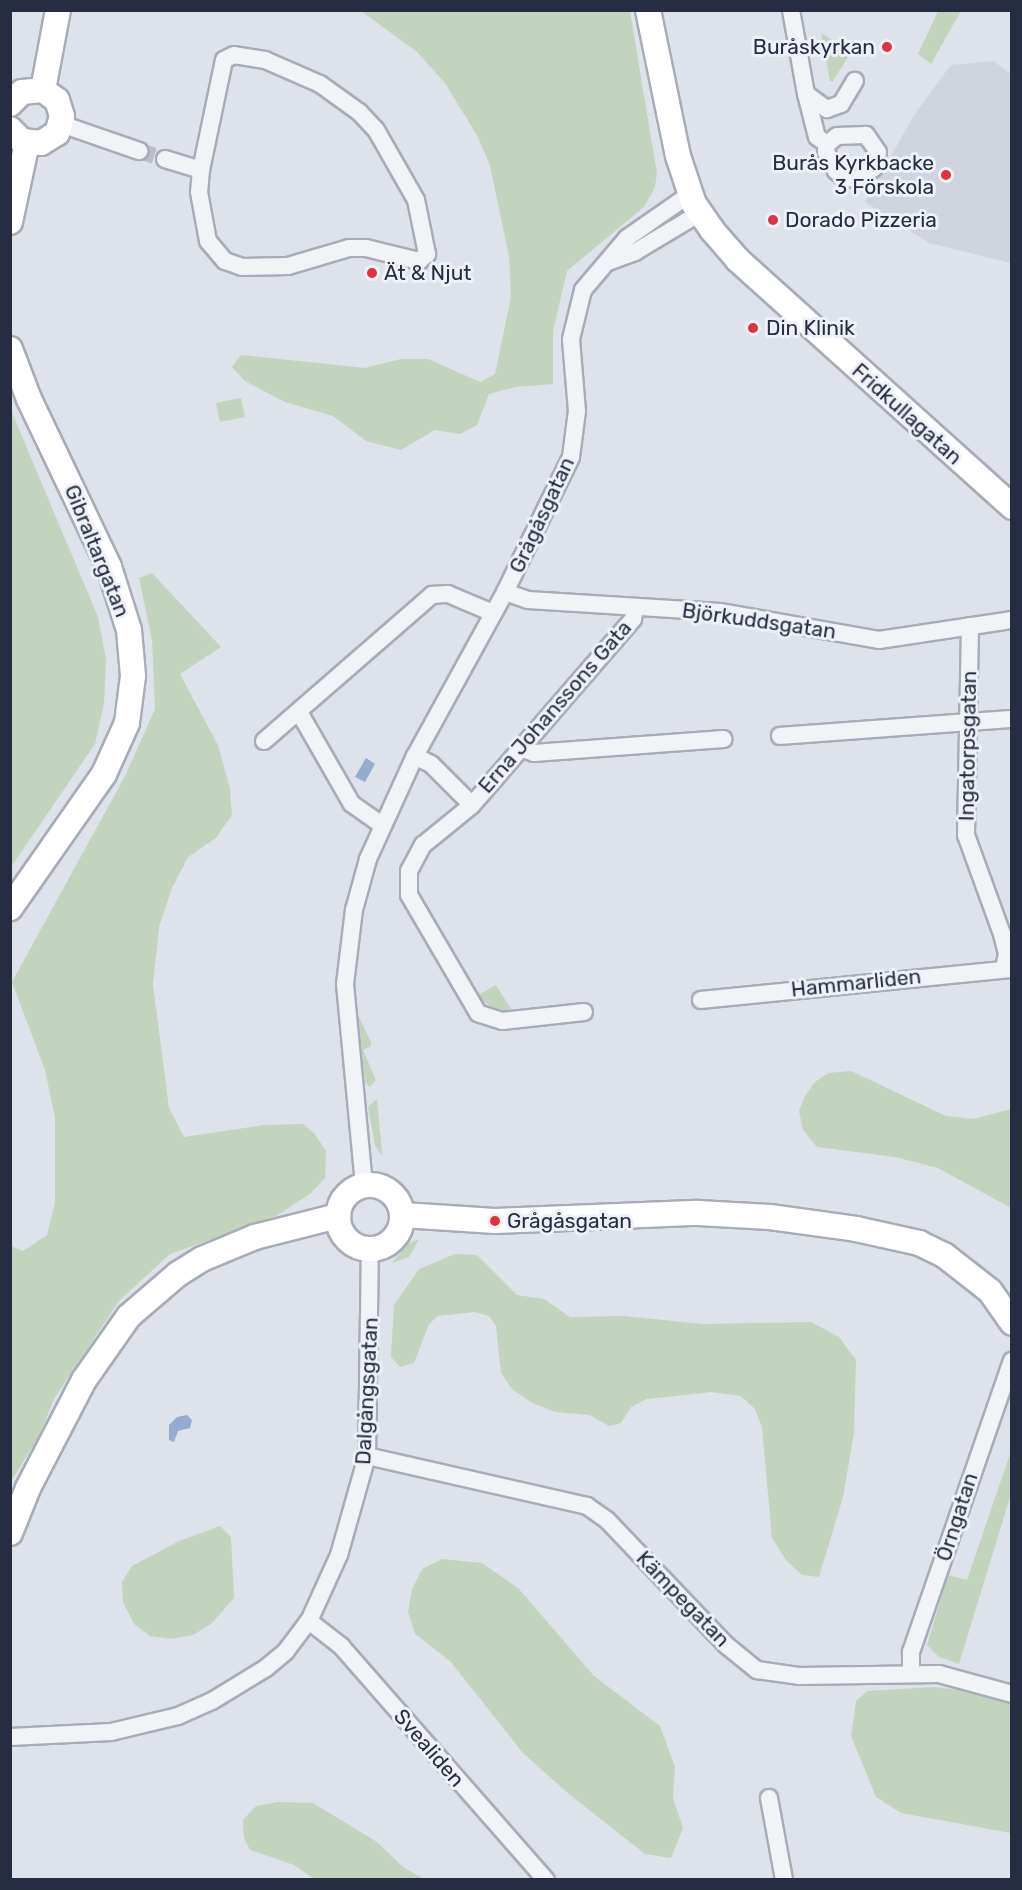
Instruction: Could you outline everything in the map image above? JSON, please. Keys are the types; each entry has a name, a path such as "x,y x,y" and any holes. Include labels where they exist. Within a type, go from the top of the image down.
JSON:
{"street":[{"path":"43,90 58,10"},
{"name":"Fridkullagatan","path":"648,10 678,156 695,203 738,260 1011,507"},
{"path":"791,10 806,94 818,137 827,144"},
{"path":"234,55 266,60 320,84 359,112 376,130 416,200 427,254 419,261 366,248 349,248 288,266 242,267 225,261 208,241 199,192 201,170 224,60 234,55"},
{"path":"806,94 826,109 842,104 855,81"},
{"path":"10,104 22,92 43,90 59,103 61,124 46,141 19,136 10,222"},
{"path":"61,124 139,151"},
{"path":"165,159 201,170"},
{"name":"Grågåsgatan","path":"364,1185 348,1040 346,966 354,910 382,825 416,756 505,592 571,457 577,411 572,324 583,290 627,238 695,203"},
{"name":"Gibraltargatan","path":"10,350 29,399 109,567 129,630 133,676 127,723 104,774 10,908"},
{"name":"Björkuddsgatan","path":"505,592 528,600 720,612 879,640 1011,620"},
{"path":"264,741 432,595 448,594 493,614"},
{"name":"Erna Johanssons Gata","path":"472,805 633,619 636,608"},
{"name":"Ingatorpsgatan","path":"970,626 966,835 1002,934 1008,968"},
{"path":"299,712 352,804 382,825"},
{"path":"780,736 1011,719"},
{"path":"521,748 534,753 723,739"},
{"path":"416,756 431,764 472,805 423,845 412,858 407,885 422,921 470,1002 486,1018 502,1021 584,1012"},
{"name":"Hammarliden","path":"701,1000 1008,968"},
{"path":"364,1185 390,1191 403,1215 394,1239 370,1250 360,1248 344,1236 338,1216 348,1193 364,1185"},
{"path":"403,1215 495,1221 699,1213 770,1217 856,1229 909,1240 944,1255 990,1290 1011,1323"},
{"path":"10,1533 28,1488 84,1380 129,1316 178,1274 202,1259 255,1237 338,1216"},
{"name":"Dalgångsgatan","path":"10,1737 111,1732 178,1716 212,1701 266,1668 309,1621 339,1555 367,1456 370,1250"},
{"name":"Örngatan","path":"911,1674 911,1652 1011,1361"},
{"name":"Kämpegatan","path":"367,1456 576,1502 593,1509 726,1645 757,1670 799,1677 939,1674 1011,1694"},
{"name":"Svealiden","path":"309,1621 341,1647 546,1880"},
{"path":"769,1798 784,1880"}],"shaded area":[{"name":"Burås Kyrkbacke 3 Förskola","path":"993,61 1011,74 1011,263 929,243 865,202 914,115 951,65"}],"green space":[{"path":"361,11 630,11 657,173 655,187 644,207 567,271 553,331 553,384 515,387 489,394 477,425 460,434 435,430 401,450 366,441 333,416 285,402 245,381 232,367 241,355 365,368 401,359 428,359 480,382 495,374 511,297 509,256 490,166 478,137 445,83 417,52"},
{"path":"938,11 961,11 931,64 918,54"},
{"path":"821,33 851,52 833,81 830,81"},
{"path":"241,398 245,417 220,422 216,403"},
{"path":"10,408 98,617 106,659 104,704 95,744 11,867"},
{"path":"152,573 221,647 180,674 218,745 230,789 232,815 216,838 188,857 172,888 159,927 153,985 169,1108 184,1137 264,1125 303,1124 314,1133 326,1151 325,1178 310,1194 276,1216 170,1254 119,1301 54,1399 39,1437 11,1481 11,1246 23,1251 47,1235 55,1202 55,1118 45,1070 12,982 125,776 155,709 152,640 139,578"},
{"path":"496,985 513,1012 496,1010 476,996"},
{"path":"358,1015 371,1042 371,1046 363,1050 376,1080 370,1087 365,1082"},
{"path":"851,1071 946,1116 974,1119 1011,1109 1011,1208 938,1168 895,1157 817,1147 803,1130 799,1111 805,1096 815,1082 828,1073"},
{"path":"377,1099 382,1156 375,1145 368,1107"},
{"path":"419,1239 409,1257 392,1263 407,1244"},
{"path":"455,1254 477,1255 517,1295 544,1299 570,1317 624,1316 703,1324 811,1322 839,1337 856,1360 854,1433 843,1497 819,1577 802,1575 786,1560 772,1538 762,1427 755,1409 741,1396 711,1392 647,1399 631,1407 621,1423 609,1426 589,1415 556,1412 532,1403 512,1389 501,1373 496,1326 489,1316 475,1312 438,1316 429,1324 414,1363 400,1367 391,1357 394,1305 419,1269"},
{"path":"1011,1451 1011,1494 959,1664 939,1657 927,1645 948,1575 967,1580"},
{"path":"220,1526 231,1537 234,1598 211,1624 193,1635 171,1639 150,1636 134,1624 123,1602 122,1582 132,1566 179,1541"},
{"path":"442,1559 482,1563 518,1588 594,1676 660,1726 675,1767 673,1798 683,1828 671,1858 645,1854 569,1794 523,1753 450,1661 415,1634 408,1612 412,1589 422,1569"},
{"path":"933,1687 962,1690 1011,1704 1011,1833 901,1813 876,1797 851,1736 856,1701 867,1691"},
{"path":"278,1802 313,1803 377,1842 403,1867 424,1879 314,1879 294,1865 250,1850 244,1838 243,1820 256,1806"}],"water":[{"path":"366,758 375,764 365,782 355,777"},
{"path":"187,1415 192,1420 190,1428 178,1431 174,1442 169,1440 169,1425 177,1417"}],"tunnel":[{"path":"139,151 165,159"}],"place":[{"name":"Buråskyrkan","path":"887,47"},
{"name":"Burås Kyrkbacke 3 Förskola","path":"946,175"},
{"name":"Dorado Pizzeria","path":"773,220"},
{"name":"Ät & Njut","path":"372,273"},
{"name":"Din Klinik","path":"753,328"},
{"name":"Grågåsgatan","path":"495,1221"}]}
